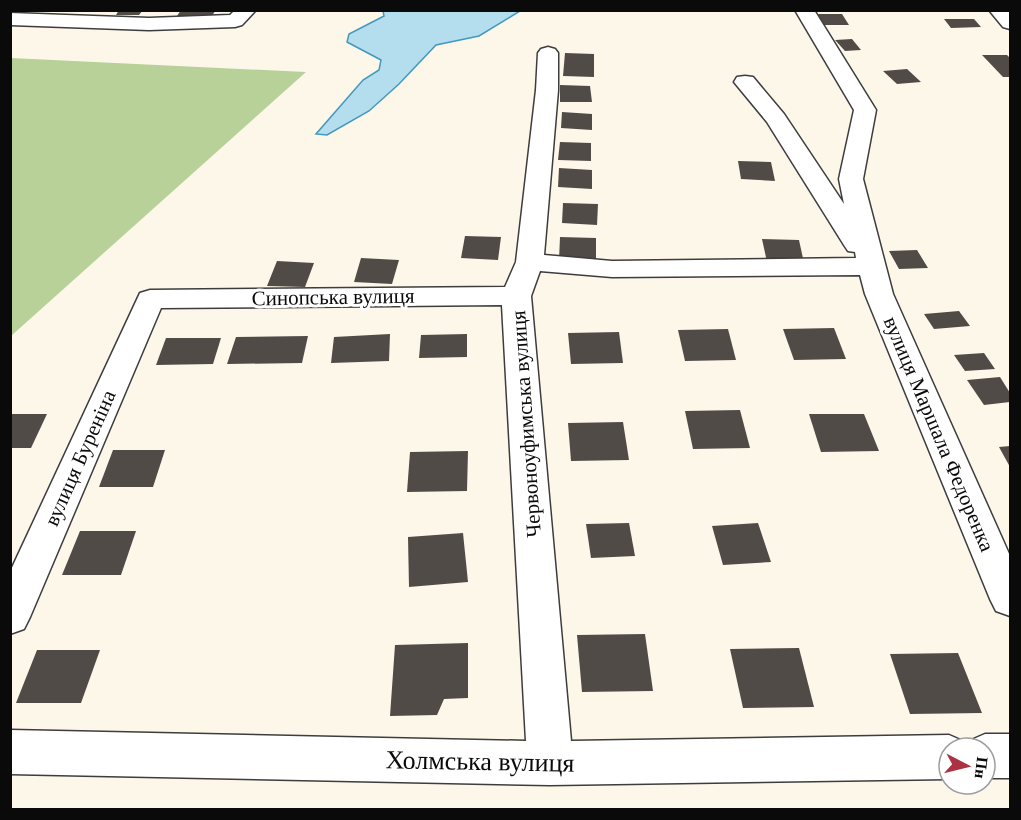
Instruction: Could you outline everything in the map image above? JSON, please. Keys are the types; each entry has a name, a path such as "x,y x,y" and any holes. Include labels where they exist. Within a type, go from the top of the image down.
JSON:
{"street":[{"name":"вулиця Маршала Федоренка","path":"804,10 865,110 851,179 879,294 1011,600"},
{"path":"998,10 1011,23"},
{"path":"10,19 149,24 241,16"},
{"name":"Червоноуфимська вулиця","path":"548,53 547,90 530,262 516,296 549,763"},
{"path":"745,82 776,119 873,266"},
{"path":"530,262 612,269 873,266"},
{"name":"Синопська вулиця","path":"150,299 516,296"},
{"name":"вулиця Буреніна","path":"10,617 150,299"},
{"name":"Холмська вулиця","path":"10,752 549,763 937,757"}],"green space":[{"path":"11,58 306,72 11,336"}],"water":[{"path":"383,11 520,11 479,36 436,45 399,84 369,111 327,135 316,134 363,80 379,70 381,60 347,42 349,34 384,16"}],"building":[{"path":"119,10 143,10 139,15 116,15"},
{"path":"181,10 216,10 211,17 177,16"},
{"path":"818,14 842,14 849,25 824,25"},
{"path":"944,19 974,19 981,27 951,28"},
{"path":"852,39 861,50 845,51 835,40"},
{"path":"565,53 594,54 594,77 563,76"},
{"path":"982,55 1007,55 1010,58 1010,77 1003,77"},
{"path":"907,69 921,82 897,84 883,71"},
{"path":"560,85 590,86 592,102 560,102"},
{"path":"562,112 592,114 592,130 561,128"},
{"path":"560,142 591,143 591,161 558,160"},
{"path":"738,161 771,162 775,181 741,179"},
{"path":"559,168 592,170 592,189 558,187"},
{"path":"563,203 598,204 597,225 562,223"},
{"path":"465,236 501,237 498,260 461,258"},
{"path":"560,237 596,238 596,261 559,260"},
{"path":"762,239 799,240 804,263 767,262"},
{"path":"917,250 928,268 899,269 889,251"},
{"path":"361,258 399,260 392,284 354,282"},
{"path":"277,261 314,263 305,287 267,286"},
{"path":"959,311 970,326 934,329 924,314"},
{"path":"834,328 846,359 794,360 783,329"},
{"path":"728,329 736,360 685,361 678,330"},
{"path":"619,332 623,363 571,364 568,333"},
{"path":"390,334 389,361 331,363 334,337"},
{"path":"467,334 467,357 419,358 421,335"},
{"path":"308,336 302,363 227,364 236,337"},
{"path":"166,338 221,338 213,364 156,365"},
{"path":"984,353 995,369 965,371 954,355"},
{"path":"1000,377 1010,393 1010,402 984,405 967,380"},
{"path":"740,410 750,448 693,449 685,411"},
{"path":"10,414 47,414 31,448 10,448"},
{"path":"809,414 864,414 879,451 821,452"},
{"path":"623,422 629,460 571,461 568,423"},
{"path":"1010,446 1010,467 999,447"},
{"path":"113,450 165,450 153,487 99,487"},
{"path":"468,451 467,491 407,492 410,452"},
{"path":"629,523 635,556 591,558 586,524"},
{"path":"758,523 771,562 723,565 712,526"},
{"path":"80,531 136,531 121,575 62,575"},
{"path":"463,533 468,582 409,587 408,537"},
{"path":"645,634 653,691 582,692 577,635"},
{"path":"468,643 468,698 444,699 437,715 390,716 395,645"},
{"path":"799,648 814,707 743,708 730,649"},
{"path":"37,650 100,650 81,703 16,703"},
{"path":"958,653 982,713 910,714 890,654"}]}
